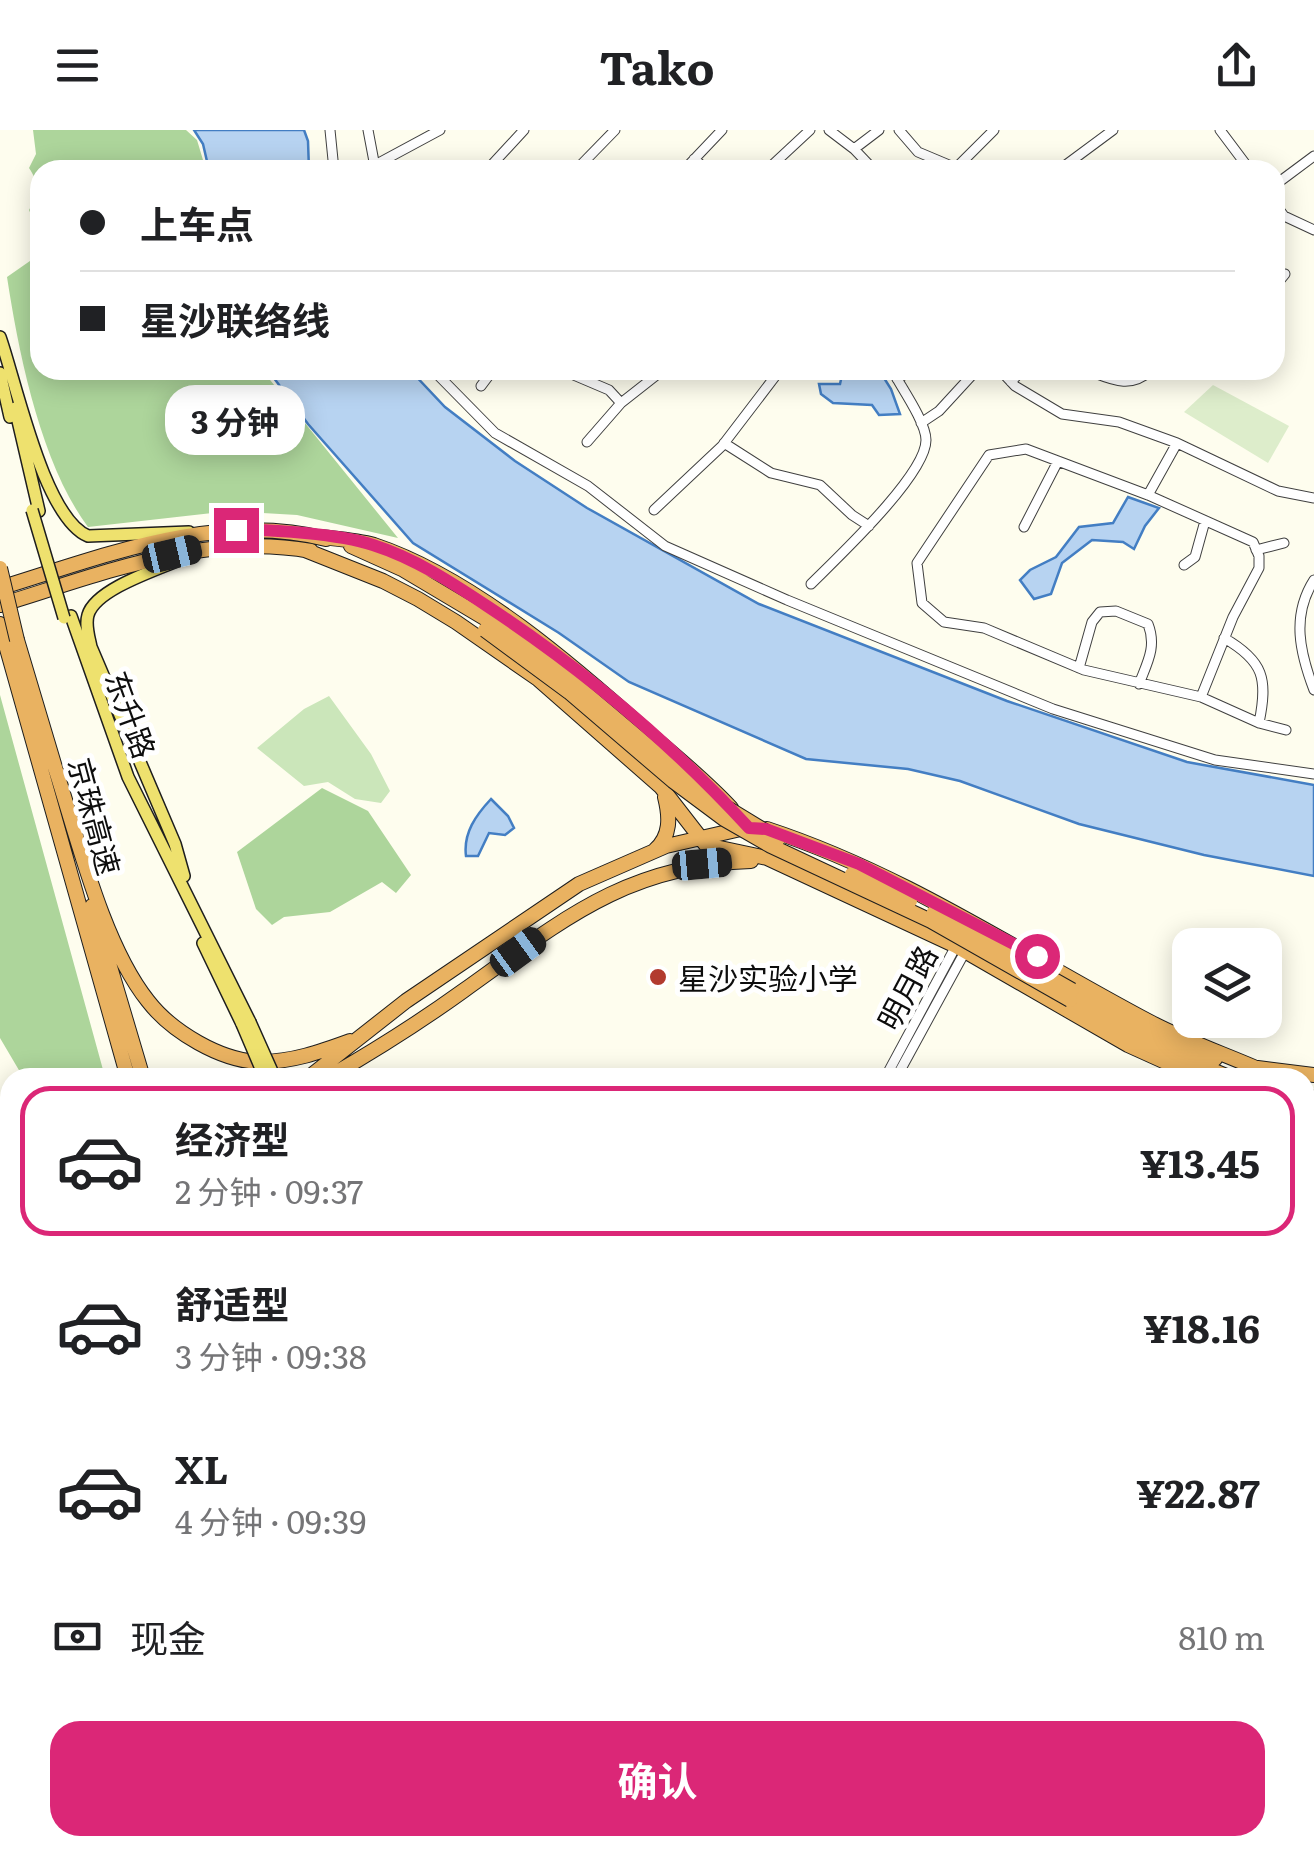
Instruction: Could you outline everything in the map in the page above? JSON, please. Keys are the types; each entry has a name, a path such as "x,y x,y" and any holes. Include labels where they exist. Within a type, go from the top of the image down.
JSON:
{"highway":[{"path":"0,588 178,536 208,532 259,530 370,544 408,559 517,626 615,703 716,791 749,828"},
{"path":"320,537 350,545 402,569 488,626 673,781 724,819 771,846 931,921 1071,995 1191,1052 1256,1068"},
{"path":"0,605 152,559 204,549 269,546 336,556 397,578 488,626"},
{"path":"305,550 383,581 456,622 538,680 662,787 706,845 768,858 961,948 1128,1046 1178,1068"},
{"name":"京珠高速","path":"0,568 10,642 123,1068"},
{"name":"京珠高速","path":"0,624 52,758 140,1068"},
{"path":"52,758 104,915 148,1002 185,1034 228,1055 256,1062 313,1055 364,1036"},
{"path":"654,850 669,827 662,787"},
{"path":"321,1068 446,974 567,892 654,850 749,828 766,829 844,858 974,922 1154,1024 1256,1068"},
{"path":"344,1068 458,995 578,908 620,887 702,864 755,860 792,870"},
{"path":"1071,995 1149,1044 1207,1068"},
{"path":"350,1068 362,1058"}],"main road":[{"path":"0,337 36,457 63,513 77,532 88,536 208,532"},
{"name":"东升路","path":"0,346 36,510"},
{"name":"东升路","path":"0,372 67,617 125,780 270,1068"},
{"path":"190,899 176,844 91,646 86,622 95,602 117,588 204,549"},
{"name":"东升路","path":"67,617 128,778 190,899 246,1023 262,1068"}],"street":[{"path":"330,130 333,160"},
{"path":"368,130 374,160"},
{"path":"387,160 440,130"},
{"path":"496,160 524,130"},
{"path":"586,160 615,130"},
{"path":"694,159 722,130"},
{"path":"778,160 810,130"},
{"path":"829,130 864,160"},
{"path":"854,149 880,130"},
{"path":"899,130 918,152 936,160"},
{"path":"1072,160 1113,130"},
{"path":"1221,130 1243,160"},
{"path":"965,160 991,131"},
{"path":"1285,178 1314,156"},
{"path":"1285,216 1314,230"},
{"path":"444,380 495,433 588,486 666,546 800,606 1053,709 1215,760 1314,774"},
{"path":"481,386 486,380"},
{"path":"589,380 609,390 621,403"},
{"path":"587,442 621,403 650,380"},
{"path":"654,510 724,443 772,380"},
{"path":"811,584 870,526 914,470 926,441 921,423 898,380"},
{"path":"921,423 939,411 967,380"},
{"path":"1011,382 1062,414 1119,422 1176,443 1278,491 1314,498"},
{"path":"724,443 771,473 820,485 870,526"},
{"path":"1148,495 1176,443"},
{"path":"1200,697 1259,568 1253,542 1148,495 1026,450 989,455 917,563 922,604 944,622 984,628 1079,668 1200,697 1286,730"},
{"path":"1024,527 1058,462"},
{"path":"1184,565 1195,557 1205,521"},
{"path":"1256,550 1284,543"},
{"path":"1314,580 1300,618 1302,651 1314,690"},
{"path":"1079,668 1092,622 1100,612 1116,612 1148,624 1152,634 1152,650 1138,684"},
{"path":"1224,638 1248,651 1257,664 1266,690 1259,722"},
{"name":"明月路","path":"901,1068 974,922"},
{"name":"明月路","path":"892,1068 961,948"}],"green space":[{"path":"33,130 186,130 197,140 203,160 33,160"},
{"path":"30,261 30,380 270,380 398,538 297,515 230,511 88,527 57,472 34,408 7,277"},
{"path":"1213,385 1289,426 1268,463 1184,412"},
{"path":"0,695 103,1068 18,1068 0,1038"},
{"path":"329,696 371,754 390,791 381,803 355,799 328,782 304,786 257,748 304,709"},
{"path":"322,788 368,811 411,875 396,893 382,882 330,912 284,917 272,925 256,909 237,852"}],"water":[{"path":"194,130 304,130 309,160 207,160"},
{"path":"275,380 419,380 445,407 515,461 587,508 759,604 1007,701 1187,762 1314,785 1314,876 1204,855 1079,824 960,781 908,769 806,759 629,682 559,633 413,543 308,424"},
{"path":"841,380 885,380 900,414 879,415 872,405 833,403 821,394 819,384 840,384"},
{"path":"1128,497 1159,508 1134,549 1123,542 1092,540 1062,563 1051,594 1034,599 1020,580 1030,570 1056,557 1079,527 1113,523"},
{"path":"491,799 514,828 505,835 489,833 478,856 466,856 472,825"}],"place":[{"name":"星沙实验小学","path":"658,977"}],"route":[{"path":"236,530 370,544 408,559 451,582 546,646 716,791 749,828 797,839 859,864 1037,956"}]}
